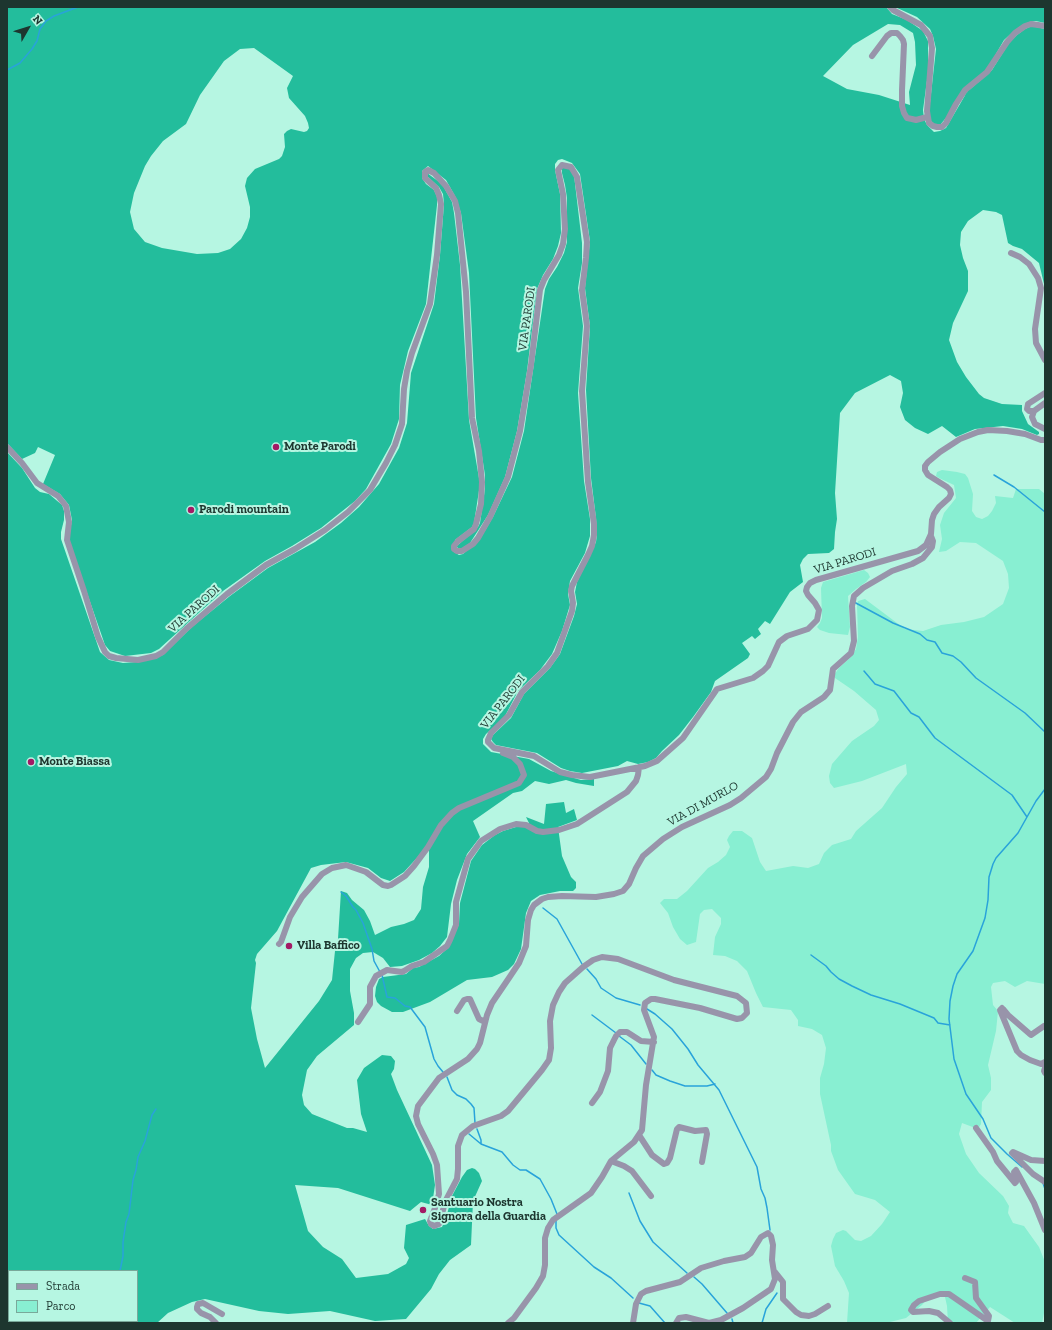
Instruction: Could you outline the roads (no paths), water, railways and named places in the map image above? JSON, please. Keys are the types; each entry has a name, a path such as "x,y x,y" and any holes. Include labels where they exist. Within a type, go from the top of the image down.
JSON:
{"street":[{"path":"890,7 921,25 930,36 932,48 927,117 933,126 939,127 945,125 965,90 987,72 1007,42 1015,33 1025,26 1032,24 1045,26"},
{"path":"872,56 891,33 897,33 900,36 904,44 902,106 904,113 907,118 916,120 927,117"},
{"name":"VIA PARODI","path":"7,447 22,463 37,483 58,496 66,506 69,522 67,540 104,652 109,656 116,658 138,660 156,656 163,652 186,629 227,594 266,565 325,530 348,512 370,490 395,445 402,424 404,389 407,371 430,304 441,204 436,188 424,176 425,172 429,170 446,186 455,201 458,213 466,292 472,418 479,452 482,482 481,504 476,524 474,528 454,546 454,549 457,551 462,551 473,544 478,538 490,517 508,476 521,423 531,365 540,290 544,280 559,255 563,244 565,229 563,194 558,170 562,165 570,167 577,177 587,242 582,290 587,326 582,391 588,482 594,524 594,535 588,556 572,586 572,611 557,652 548,666 522,692 506,720 488,738 488,742 494,748 531,755 560,772 585,777 645,766 657,761 682,738 717,689 748,680 758,675 768,666 779,642 787,636 808,629 815,624 819,615 819,610 815,602 807,593 807,587 810,583 918,551 926,545 931,534 934,514 951,494 947,487 926,474 924,470 925,466 930,459 960,439 983,431 1007,431 1025,434 1045,440"},
{"path":"1011,253 1020,257 1029,264 1038,278 1041,288 1035,328 1036,343 1045,360"},
{"path":"1034,411 1029,411 1027,409 1028,404 1045,393"},
{"path":"1045,402 1034,411 1032,417 1033,423 1037,426 1045,428"},
{"name":"VIA DI MURLO","path":"486,1019 492,1003 519,963 527,938 528,920 531,910 536,903 542,899 556,896 590,898 619,893 627,888 643,856 663,839 675,831 720,810 741,798 766,777 793,722 802,712 824,697 830,690 833,670 851,653 854,641 852,606 854,596 863,588 892,571 912,564 923,558 932,547 933,541 931,534"},
{"path":"279,944 290,917 302,897 322,874 332,868 346,865 366,872 385,886 390,885 405,876 414,866 428,847 441,825 452,813 459,808 520,783 524,775 520,764 513,757 497,751 494,748"},
{"path":"358,1022 370,1004 370,988 376,976 387,970 402,972 412,966 424,962 447,946 456,925 456,902 468,859 481,841 500,829 516,824 526,824 537,831 543,832 559,830 577,824 627,792 636,781 639,767"},
{"path":"486,1019 484,1032 477,1049 468,1059 440,1078 422,1100 416,1111 418,1124 437,1165 439,1194 430,1223 434,1226 439,1224 445,1202 457,1179 458,1146 460,1137 464,1132 473,1126 501,1116 508,1111 546,1065 549,1060 551,1048 550,1021 552,1005 569,978 593,960 602,957 618,959 674,980 737,996 746,1003 747,1013 742,1018 737,1019 700,1008 651,999 645,1003 644,1010 653,1032 654,1042 646,1085 643,1124 639,1135 634,1142 611,1161 591,1193 552,1220 546,1233 544,1247 544,1270 536,1288 514,1318 508,1323"},
{"path":"457,1011 464,1000 470,999 480,1021 483,1022 486,1019"},
{"path":"1045,1026 1031,1035 1002,1008 1000,1010 1017,1050 1021,1055 1041,1064 1045,1062"},
{"path":"592,1103 600,1092 608,1071 610,1048 616,1036 620,1032 627,1032 641,1041 654,1042"},
{"path":"1045,1068 1045,1073"},
{"path":"639,1135 652,1155 664,1164 667,1163 670,1158 677,1129 679,1127 695,1131 706,1130 707,1134 702,1162"},
{"path":"976,1128 1015,1183 1016,1180 1014,1172 1016,1170 1034,1203 1045,1230"},
{"path":"1042,1180 1012,1153 1031,1160 1045,1161"},
{"path":"611,1161 632,1171 651,1196"},
{"path":"633,1323 636,1304 641,1294 648,1290 680,1282 701,1268 724,1261 745,1257 751,1253 761,1237 768,1233 771,1236 772,1260 775,1272 774,1284 770,1288 730,1316 709,1323 691,1317 683,1317 679,1318 676,1323"},
{"path":"775,1272 783,1282 784,1299 800,1315 809,1316 828,1306"},
{"path":"950,1323 938,1313 929,1311 913,1312 911,1310 914,1305 919,1302 940,1294 949,1294 988,1322 989,1316 976,1298 975,1282 965,1278"},
{"path":"216,1323 196,1307 200,1303 205,1304 222,1314"}],"waterway":[{"path":"7,70 20,63 32,49 37,41 40,29 46,21 54,16 78,7"},
{"path":"994,475 1014,487 1045,512"},
{"path":"854,602 893,623 920,634 927,640 935,642 942,653 953,656 961,662 976,678 1025,713 1045,732"},
{"path":"864,671 875,684 894,691 911,713 919,717 935,738 1012,795 1027,817"},
{"path":"1022,1167 991,1138 983,1119 966,1094 954,1059 949,1019 950,1001 957,974 973,951 985,918 988,900 989,877 993,864 996,858 1018,833 1036,801 1045,789"},
{"path":"341,892 346,896 356,910 363,923 372,949 374,961 380,972"},
{"path":"543,908 557,919 582,964"},
{"path":"811,955 826,966 839,979 852,986 871,995 900,1004 934,1018 938,1023 950,1025"},
{"path":"587,969 596,979 601,988 616,998 640,1005"},
{"path":"382,975 387,997 395,998 405,1006 410,1007 425,1027 434,1059 443,1072"},
{"path":"647,1009 672,1029 688,1049 698,1065 719,1090 757,1167 761,1189 765,1198 770,1230"},
{"path":"592,1015 616,1033"},
{"path":"619,1036 631,1045 646,1064"},
{"path":"652,1070 656,1075 685,1086 707,1086 715,1084"},
{"path":"447,1077 452,1090 457,1095 466,1099 474,1108 475,1123"},
{"path":"120,1270 126,1222 129,1214 133,1180 138,1157 145,1141 152,1115 156,1109"},
{"path":"477,1129 481,1144"},
{"path":"469,1134 481,1144 502,1152 513,1165 520,1170 526,1170 540,1179 557,1214"},
{"path":"1043,1183 1045,1189"},
{"path":"629,1193 640,1221 653,1242 687,1273"},
{"path":"556,1221 556,1228 559,1235 594,1267 611,1278 633,1298"},
{"path":"694,1277 727,1313"},
{"path":"762,1323 766,1309 777,1293"},
{"path":"639,1303 650,1306 665,1323"},
{"path":"732,1319 733,1323"}],"place":[{"name":"Monte Parodi","path":"276,447"},
{"name":"Parodi mountain","path":"191,510"},
{"name":"Monte Biassa","path":"31,762"},
{"name":"Villa Baffico","path":"289,946"},
{"name":"Santuario Nostra Signora della Guardia","path":"423,1210"}]}
